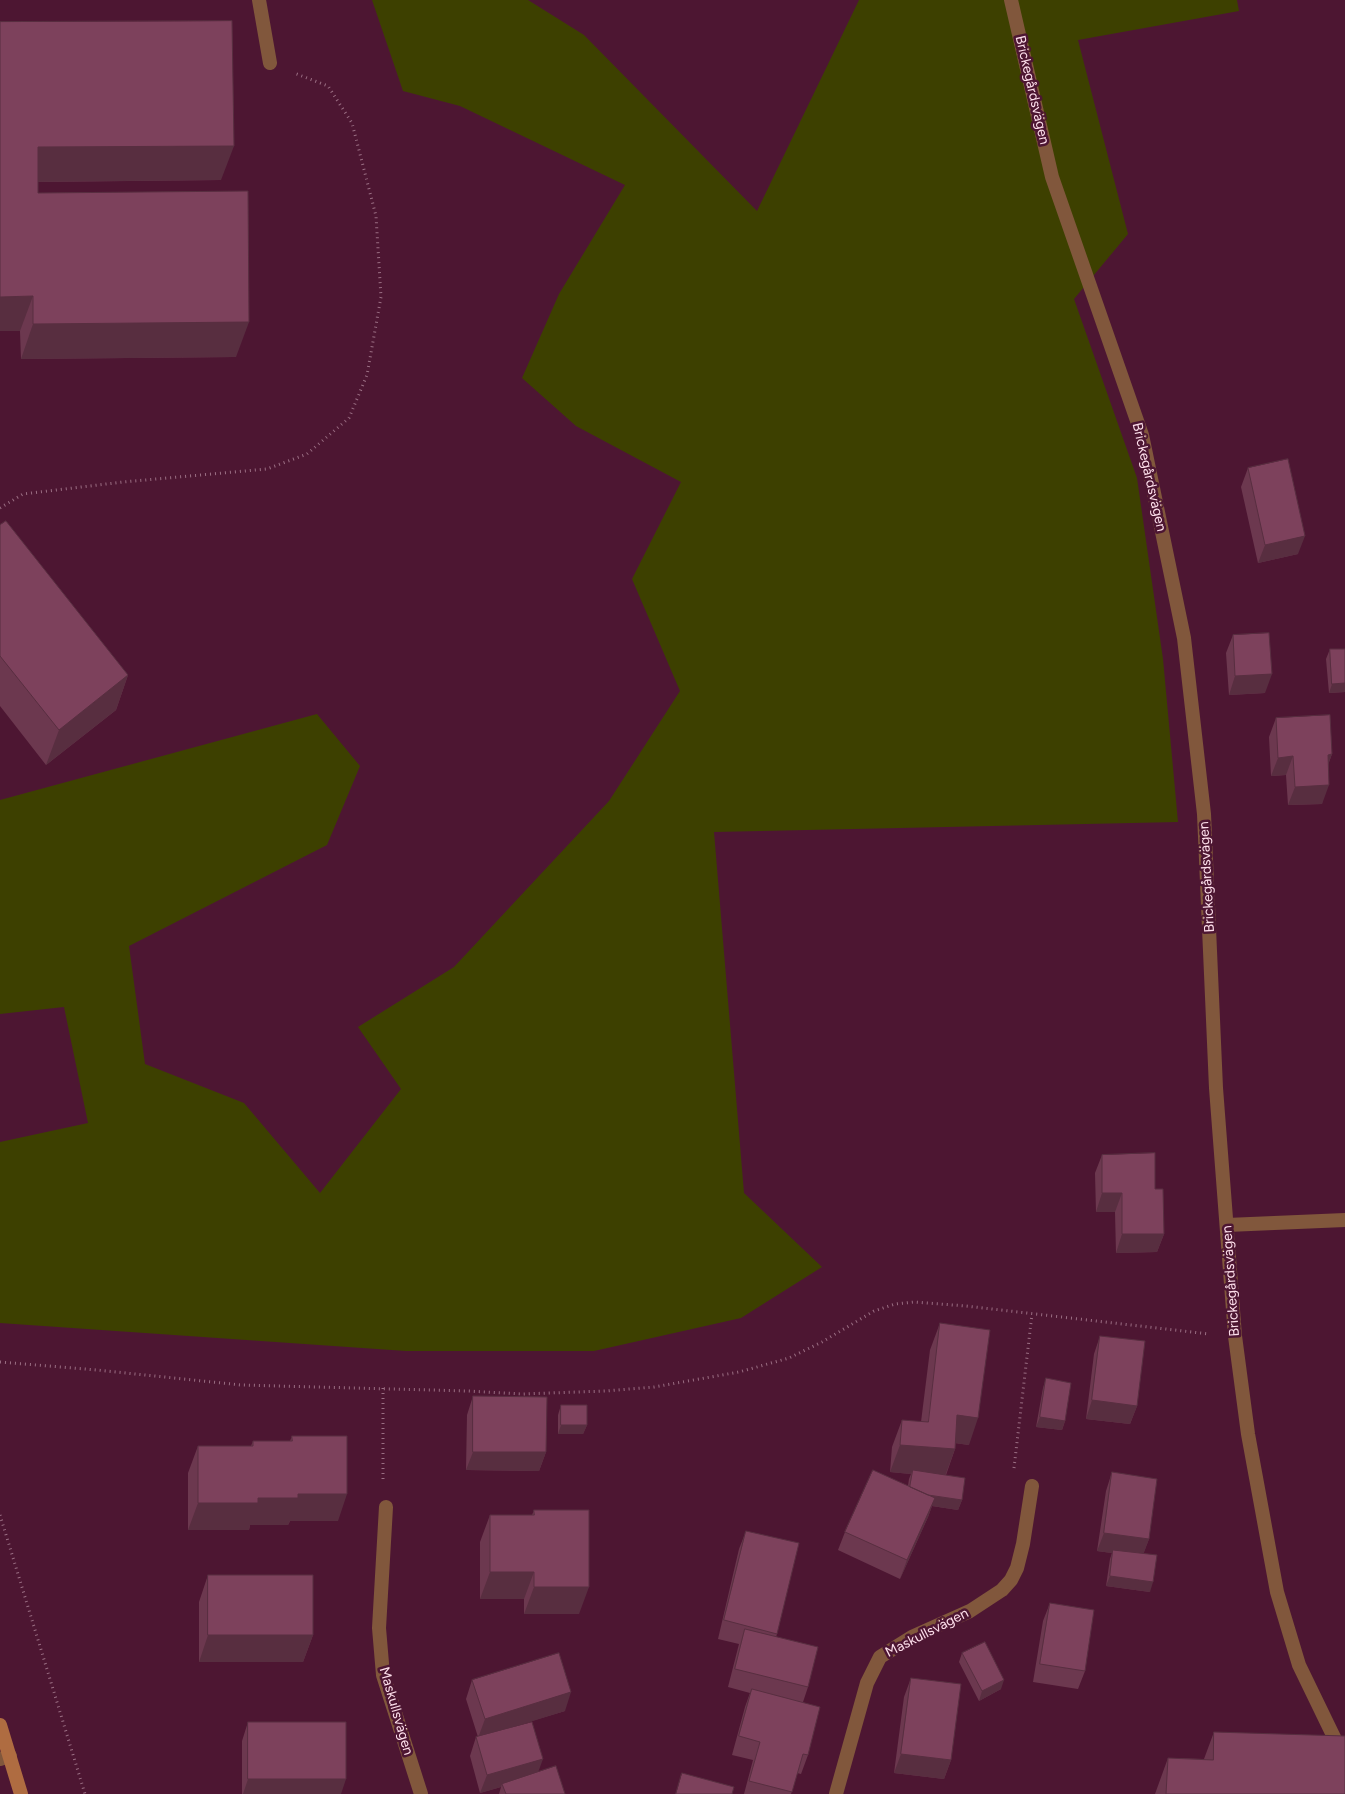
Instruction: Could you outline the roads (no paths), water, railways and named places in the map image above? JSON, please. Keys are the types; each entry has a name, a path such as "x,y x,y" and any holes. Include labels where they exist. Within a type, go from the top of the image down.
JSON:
{"main road":[{"path":"0,1724 5,1757 21,1794"}],"street":[{"path":"259,0 270,63"},
{"name":"Brickegårdsvägen","path":"1011,0 1052,177 1142,435 1184,638 1204,814 1216,1088 1235,1336 1248,1434 1277,1592 1299,1665 1345,1760"},
{"path":"1227,1225 1345,1220"},
{"name":"Maskullsvägen","path":"836,1794 867,1683 880,1657 912,1637 970,1611 1002,1590 1011,1580 1018,1568 1032,1486"},
{"name":"Maskullsvägen","path":"386,1507 379,1628 383,1675 421,1794"}]}
